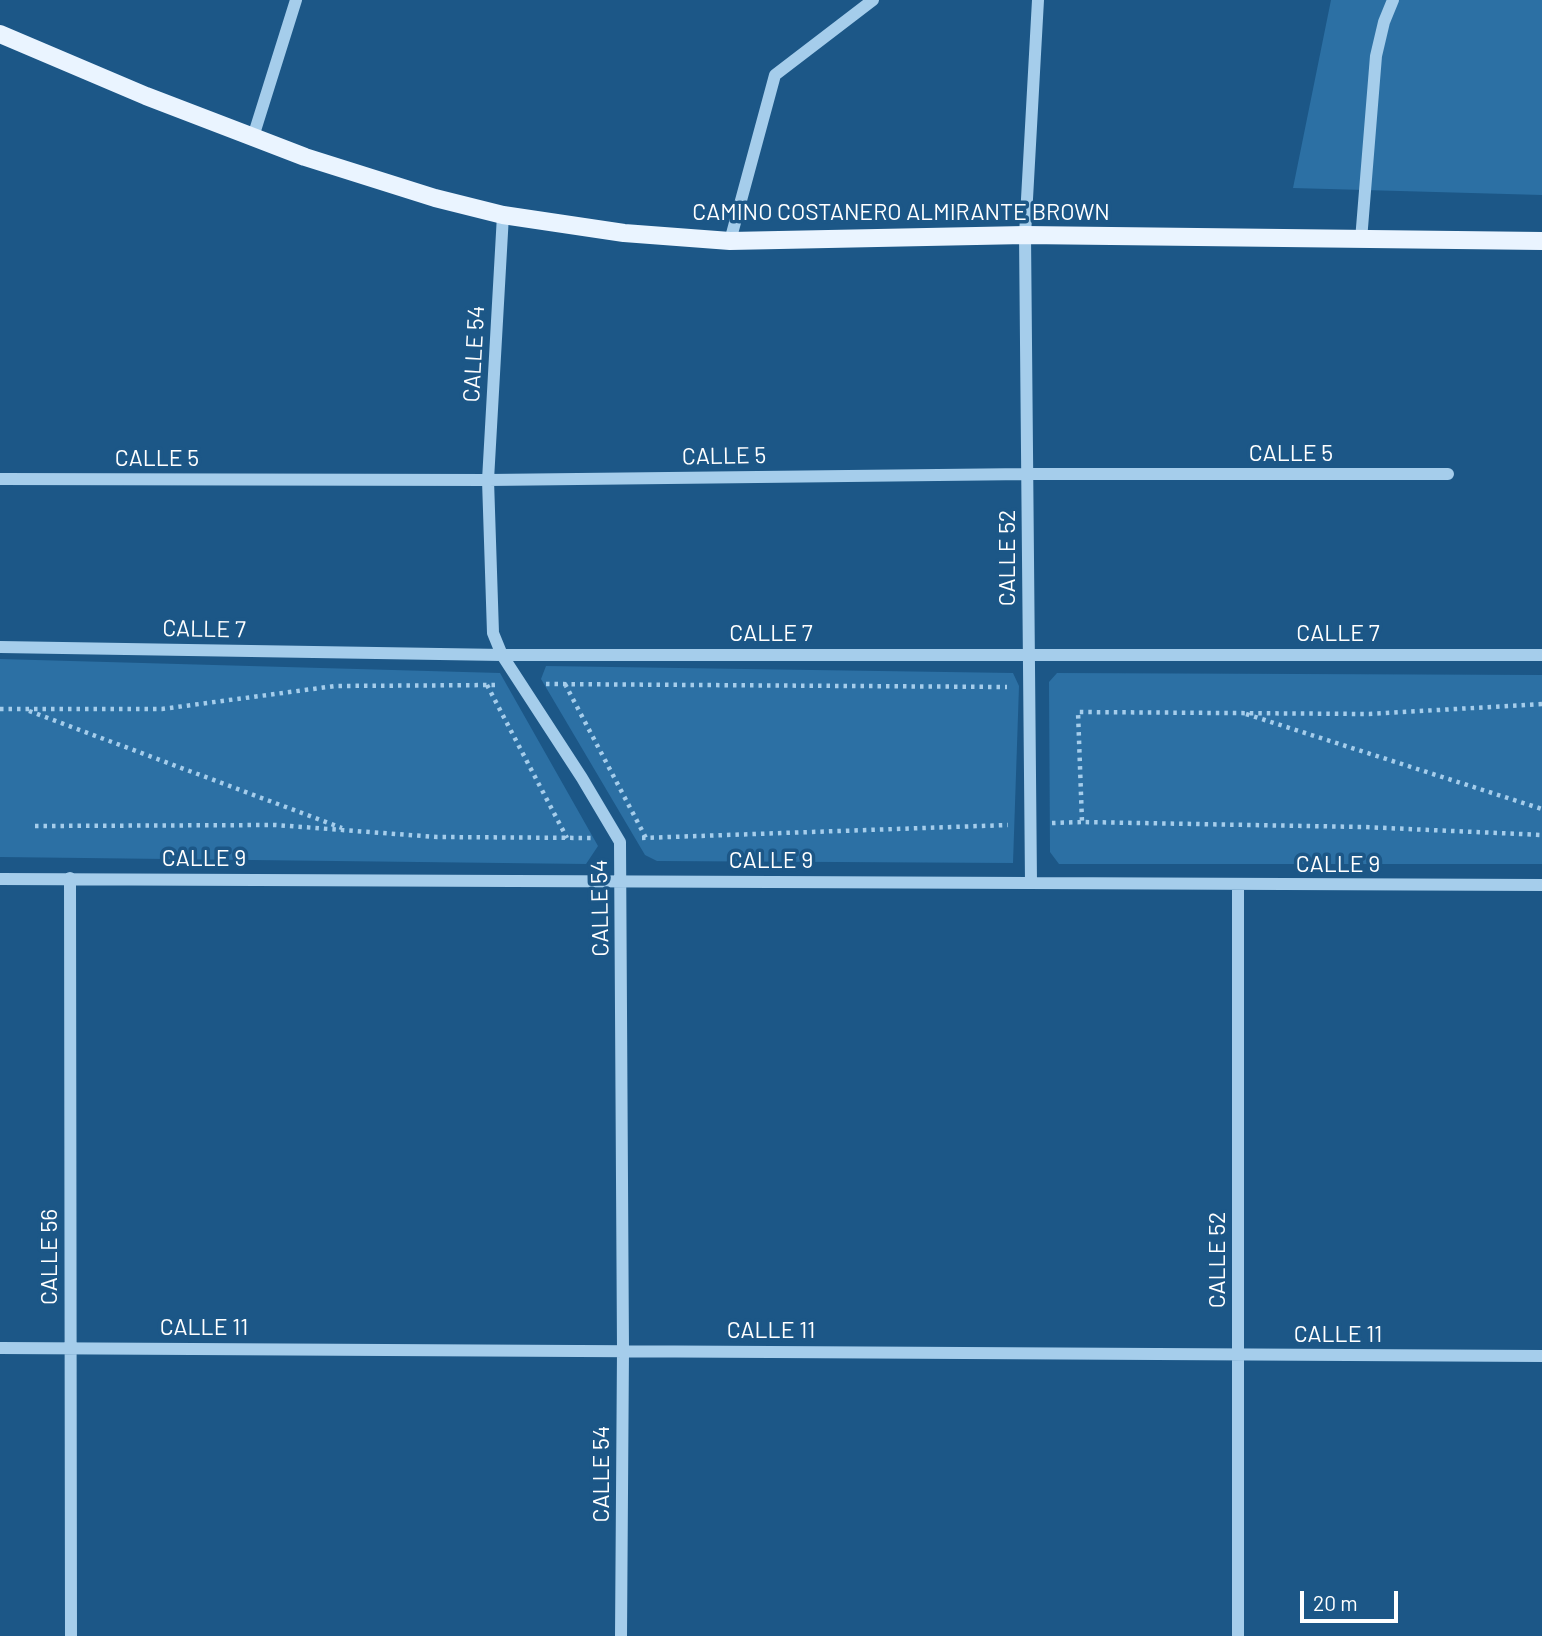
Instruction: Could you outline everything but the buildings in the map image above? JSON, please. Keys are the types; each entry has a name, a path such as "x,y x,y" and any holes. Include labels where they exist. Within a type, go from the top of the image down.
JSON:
{"main road":[{"name":"CAMINO COSTANERO ALMIRANTE BROWN","path":"0,34 146,96 304,157 422,194 503,215 624,233 730,241 1025,235 1542,241"}],"street":[{"path":"253,137 296,0"},
{"path":"730,241 775,75 873,0"},
{"name":"CALLE 52","path":"1031,882 1025,235 1038,0"},
{"path":"1361,240 1376,57 1384,22 1393,0"},
{"name":"CALLE 54","path":"503,215 488,480 494,632 502,654 620,842 623,1350 621,1636"},
{"name":"CALLE 5","path":"0,479 488,480 1028,474 1448,474"},
{"name":"CALLE 7","path":"0,647 502,654 1542,655"},
{"name":"CALLE 56","path":"70,878 71,1636"},
{"name":"CALLE 9","path":"0,879 1542,885"},
{"name":"CALLE 52","path":"1238,885 1238,1636"},
{"name":"CALLE 11","path":"0,1348 1542,1356"}],"path":[{"path":"564,684 646,838"},
{"path":"487,685 567,838"},
{"path":"1082,822 1078,712 1368,714 1542,704"},
{"path":"24,709 350,831"},
{"path":"1242,713 1542,809"},
{"path":"35,826 275,825 437,837 646,838 1082,822 1364,827 1542,835"}],"shaded area":[{"path":"1331,0 1542,0 1542,195 1293,188"},
{"path":"0,659 500,673 598,846 586,864 0,857"},
{"path":"546,666 1013,673 1019,686 1013,863 657,861 645,855 541,679"},
{"path":"1057,673 1542,675 1542,864 1059,864 1050,852 1049,682"}]}
